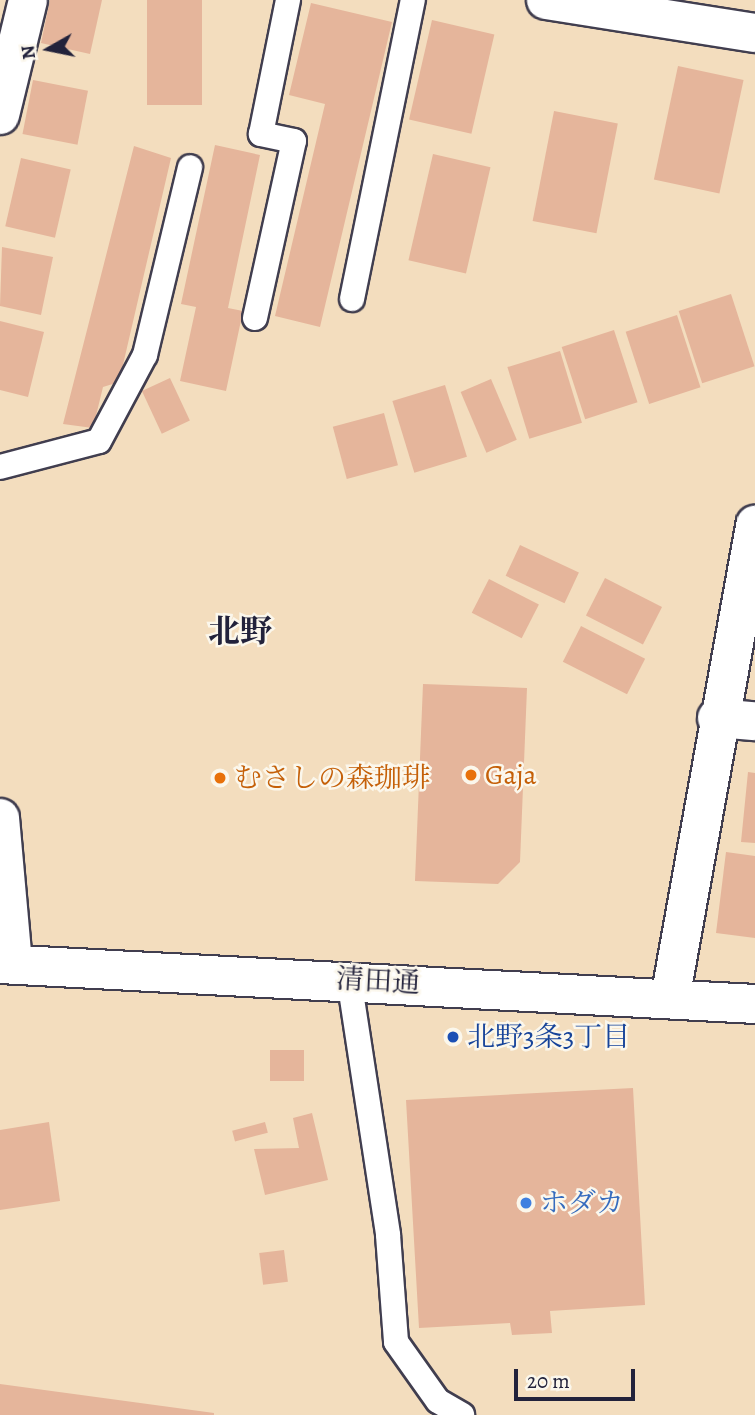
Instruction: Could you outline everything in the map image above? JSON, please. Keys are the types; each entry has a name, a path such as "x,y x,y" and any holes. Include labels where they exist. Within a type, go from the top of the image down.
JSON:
{"street":[{"path":"0,115 28,0"},
{"path":"546,0 755,33"},
{"path":"670,999 717,718 755,525"},
{"path":"717,718 755,721"},
{"path":"0,818 7,964"},
{"name":"清田通","path":"7,964 349,979 755,1004"}],"lane":[{"path":"255,318 294,141 261,134 288,0"},
{"path":"352,299 413,0"},
{"path":"0,467 99,441 145,355 190,167"},
{"path":"349,979 388,1235 396,1342 438,1401 462,1415"}],"building":[{"path":"50,0 102,0 90,54 41,43"},
{"path":"147,0 202,0 202,105 147,105"},
{"path":"311,3 392,22 320,327 275,316 325,104 289,95"},
{"path":"432,20 494,34 471,134 409,119"},
{"path":"678,66 744,80 719,193 654,179"},
{"path":"33,80 88,91 77,145 23,134"},
{"path":"554,111 618,123 596,233 533,221"},
{"path":"215,145 260,155 228,308 243,311 226,391 180,381 196,307 181,304"},
{"path":"134,146 171,158 119,382 103,387 93,428 63,424"},
{"path":"433,154 490,167 466,273 408,260"},
{"path":"21,158 71,169 55,238 5,226"},
{"path":"2,247 53,257 41,315 0,306"},
{"path":"731,294 754,366 702,383 679,311"},
{"path":"677,315 700,387 649,404 626,332"},
{"path":"0,321 44,332 28,397 0,390"},
{"path":"614,330 637,402 585,419 562,347"},
{"path":"560,351 582,423 529,439 507,367"},
{"path":"170,378 190,421 162,434 142,391"},
{"path":"491,379 517,440 486,453 461,392"},
{"path":"445,385 467,457 414,473 392,401"},
{"path":"384,413 398,465 347,479 333,427"},
{"path":"520,545 579,572 565,603 506,576"},
{"path":"605,578 662,607 643,644 586,615"},
{"path":"489,579 539,604 522,638 472,613"},
{"path":"581,626 645,659 627,694 563,662"},
{"name":"Gaja","path":"423,684 527,688 520,862 498,884 415,881"},
{"path":"748,772 755,773 755,843 741,842"},
{"path":"726,852 755,856 755,938 716,933"},
{"path":"270,1050 304,1050 304,1081 270,1081"},
{"name":"ホダカ","path":"633,1088 645,1305 550,1311 552,1333 512,1335 510,1323 419,1328 406,1100"},
{"path":"312,1113 328,1180 265,1195 254,1149 299,1148 293,1118"},
{"path":"49,1122 60,1201 0,1210 0,1130"},
{"path":"265,1122 268,1133 235,1141 232,1131"},
{"path":"284,1250 288,1282 263,1285 259,1253"},
{"path":"0,1384 214,1413 214,1415 0,1415"}],"place":[{"name":"Gaja","path":"471,775"},
{"name":"むさしの森珈琲","path":"220,778"},
{"name":"北野3条3丁目","path":"453,1037"},
{"name":"ホダカ","path":"526,1203"}],"district":[{"name":"北野","path":"240,631"}]}
